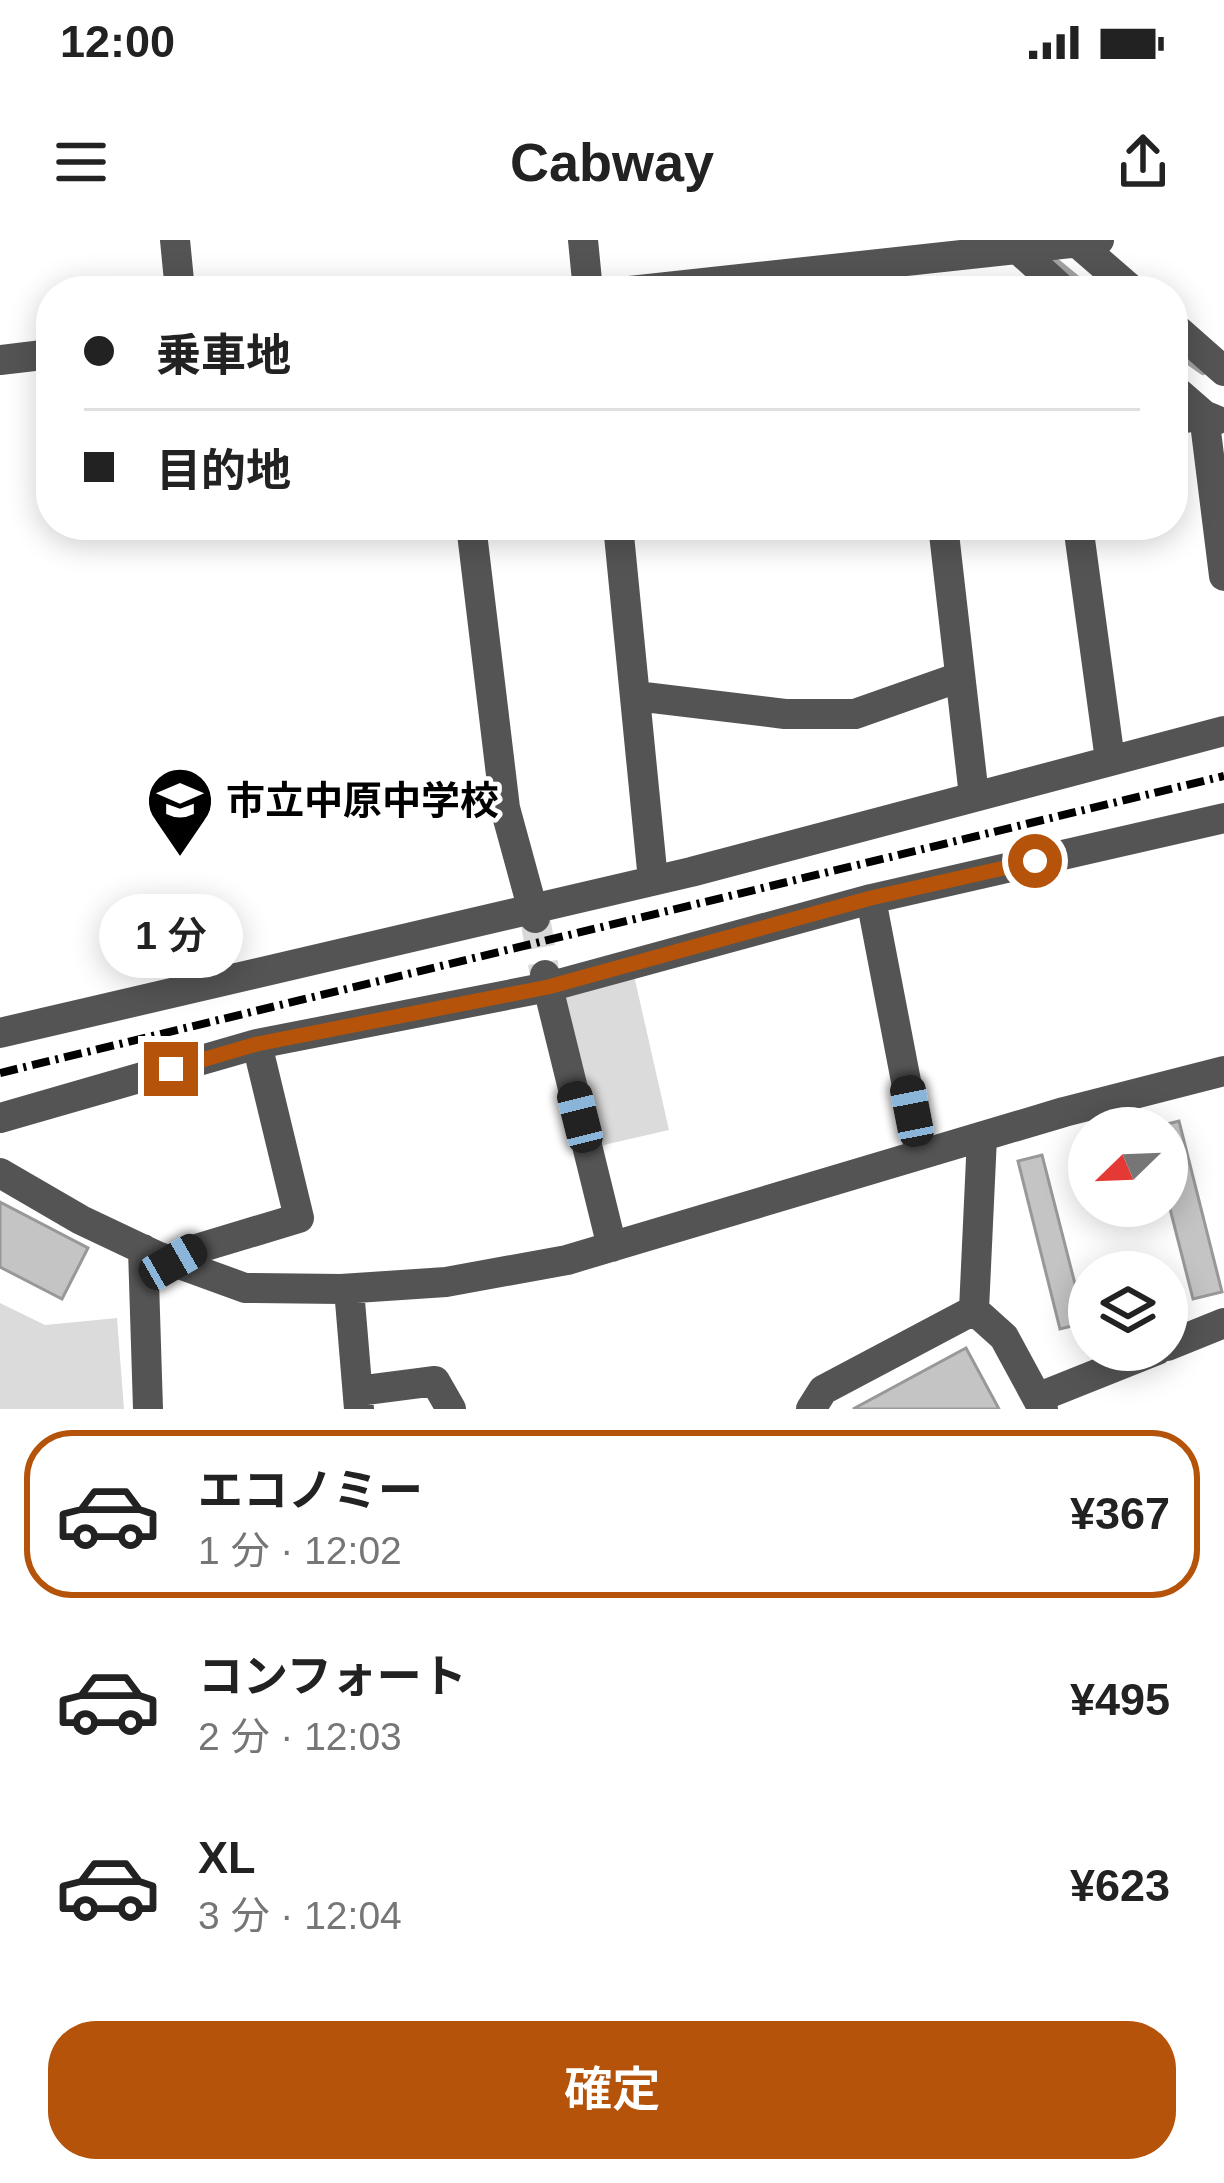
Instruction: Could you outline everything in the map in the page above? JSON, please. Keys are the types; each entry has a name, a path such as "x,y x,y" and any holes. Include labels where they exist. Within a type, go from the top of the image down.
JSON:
{"street":[{"path":"175,240 179,276"},
{"path":"583,240 587,276"},
{"path":"755,276 1013,245 1078,242 1116,276"},
{"path":"1013,245 1047,276"},
{"path":"1188,339 1224,370"},
{"path":"0,360 36,356"},
{"path":"1200,420 1224,575"},
{"path":"473,540 505,808 533,913"},
{"path":"620,540 653,880"},
{"path":"945,540 974,796"},
{"path":"1080,540 1110,760"},
{"path":"636,696 785,714 855,714 960,677"},
{"path":"0,1033 533,913 1224,731"},
{"path":"0,1118 257,1044 547,981 871,898 1224,818"},
{"path":"871,898 920,1154"},
{"path":"547,981 612,1247"},
{"path":"173,1262 196,1249 299,1218 257,1044"},
{"path":"0,1173 143,1249 245,1288 446,1282 567,1260 920,1154 1224,1071"},
{"path":"974,1310 982,1137"},
{"path":"143,1249 148,1409"},
{"path":"349,1288 358,1400 396,1398 435,1381 451,1409"},
{"path":"974,1310 1004,1337 1040,1404 1111,1371"},
{"path":"811,1409 823,1390 974,1310"},
{"path":"1188,1338 1224,1323"}],"shaded area":[{"path":"633,971 669,1130 595,1147 556,991"},
{"path":"0,1303 45,1325 117,1318 124,1409 0,1409"}],"building":[{"path":"1042,1155 1068,1257 1068,1327 1060,1329 1018,1161"},
{"path":"1188,1157 1222,1292 1193,1299 1188,1251 1181,1251 1175,1227 1188,1227"},
{"path":"0,1202 88,1248 62,1299 0,1267"},
{"path":"966,1348 999,1409 853,1409"}],"waterway":[{"path":"1046,254 1073,276"},
{"path":"1188,360 1203,371"}],"tunnel":[{"path":"535,918 545,975"}],"railway":[{"path":"0,1073 1224,776"}],"place":[{"name":"市立中原中学校","path":"180,859"}],"route":[{"path":"171,1069 257,1044 548,987 871,898 1035,861"}]}
